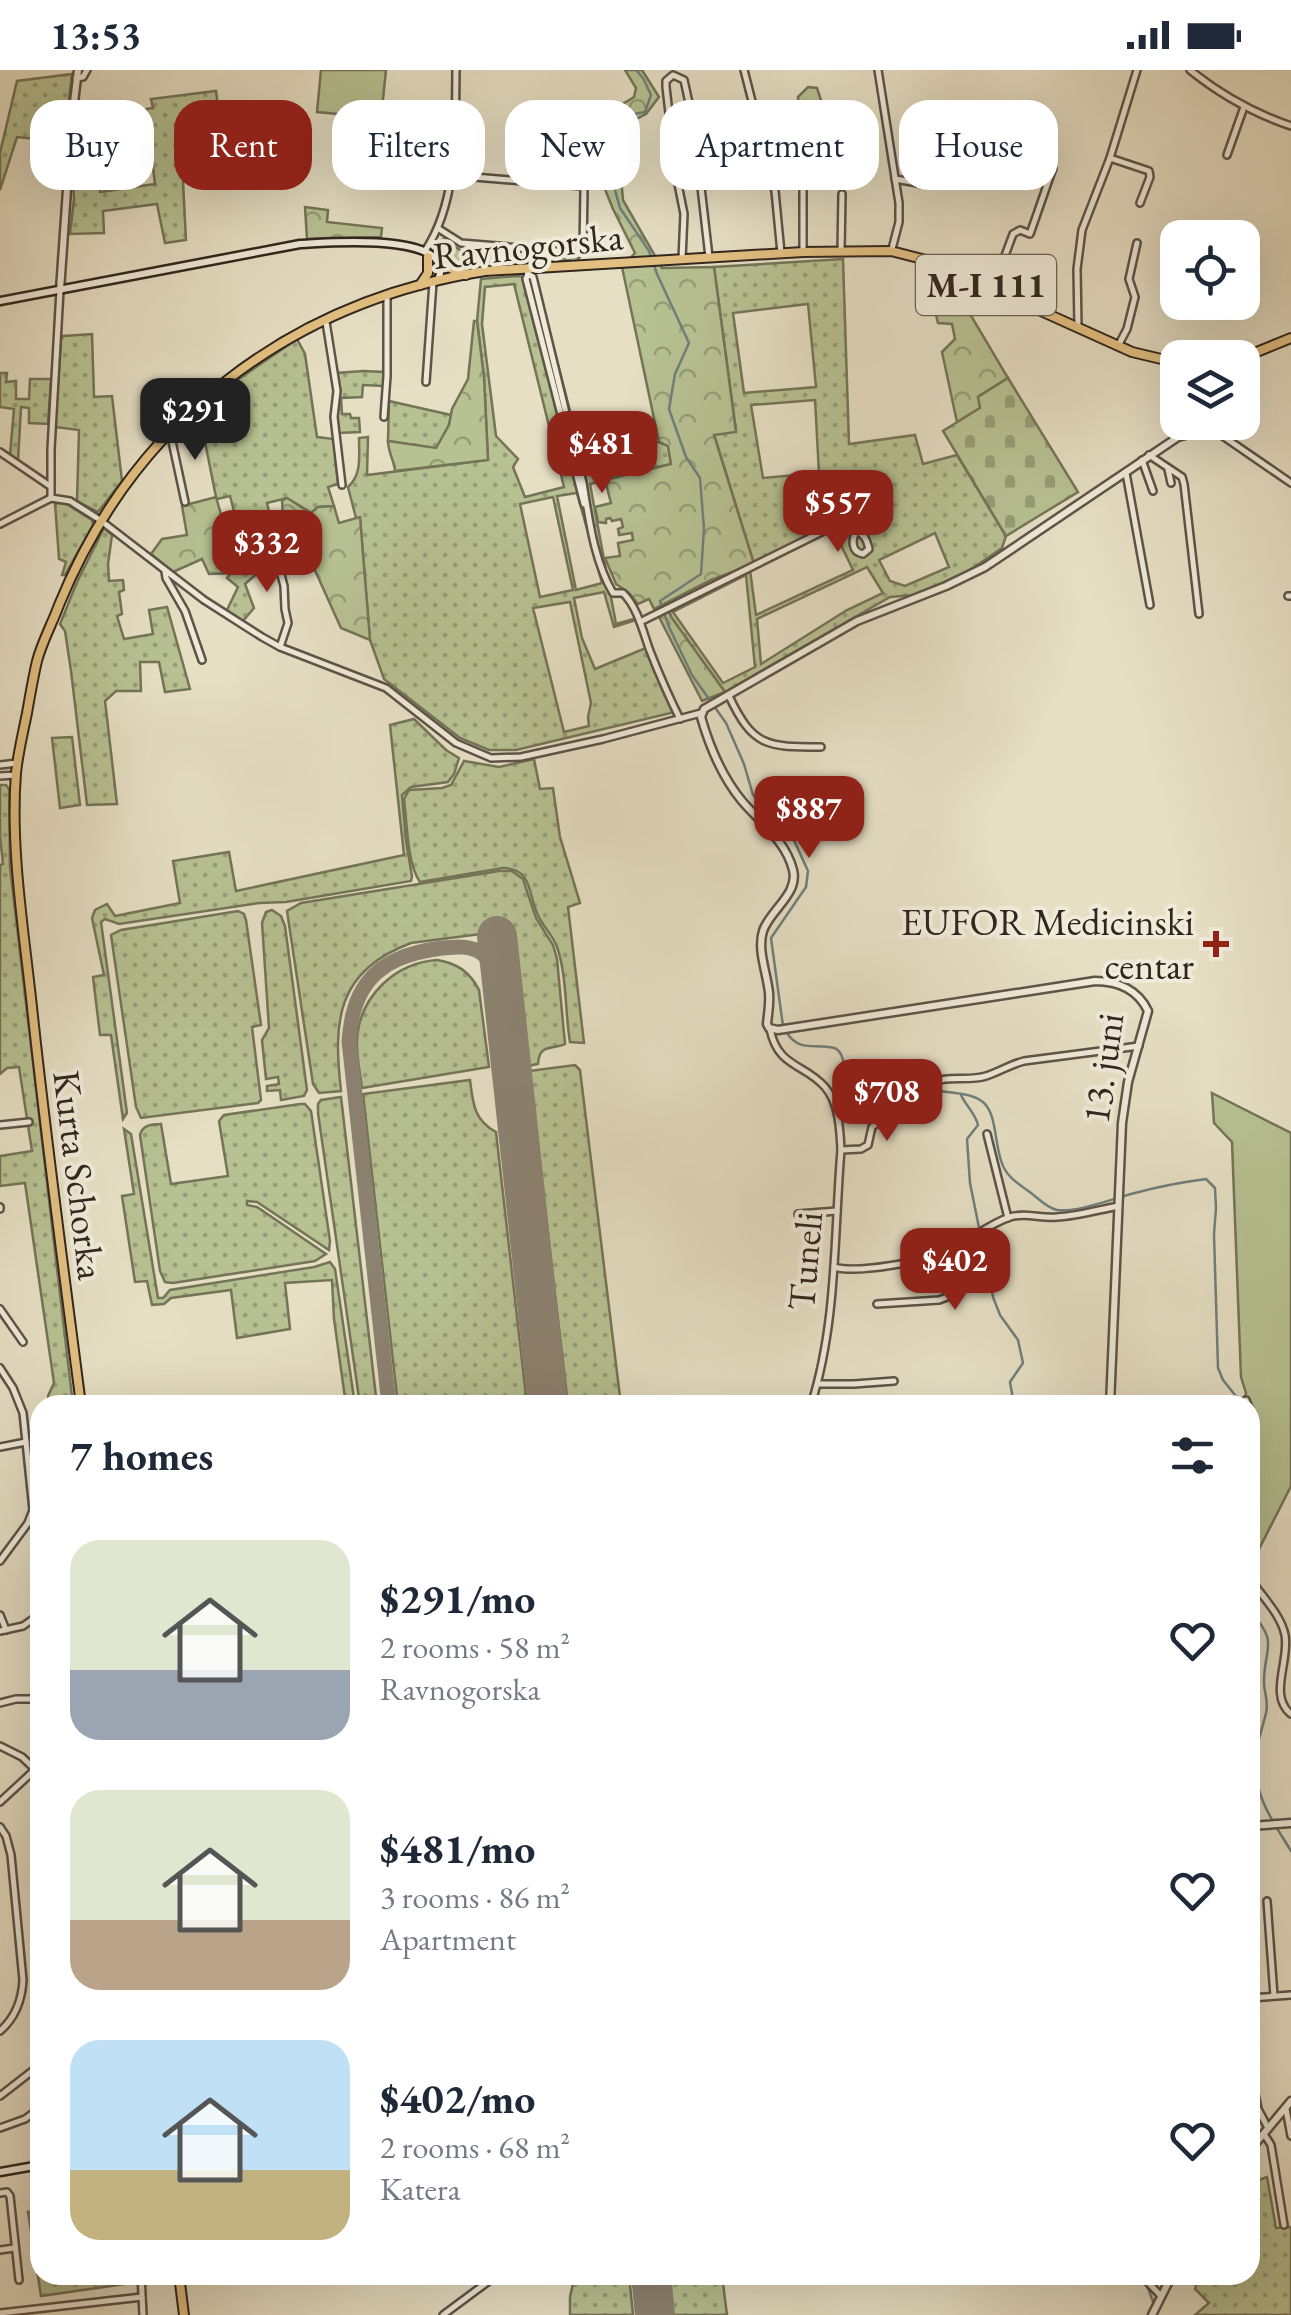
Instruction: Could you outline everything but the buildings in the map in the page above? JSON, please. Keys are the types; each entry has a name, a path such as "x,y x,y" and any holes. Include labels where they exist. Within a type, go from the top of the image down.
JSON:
{"main road":[{"name":"Ravnogorska","path":"62,599 100,520 147,456 230,376 325,320 388,295 466,274 682,258 891,251 930,261 1118,346 1160,359"},
{"path":"420,286 428,270 426,254"},
{"path":"439,263 466,274"},
{"path":"1260,351 1291,338"},
{"name":"Kurta Schorka","path":"62,599 37,662 16,775 15,821 46,1134 80,1395"},
{"path":"180,2285 184,2315"}],"street":[{"path":"51,498 50,449 77,74 83,77 87,70"},
{"path":"455,100 456,70"},
{"path":"744,70 775,191 782,253"},
{"path":"878,70 895,179 898,222 891,251"},
{"path":"1078,328 1077,268 1082,230 1110,158 1137,70"},
{"path":"1190,70 1244,107 1291,126"},
{"path":"682,258 684,214 666,87 666,81 673,75 684,80 694,126 709,257"},
{"path":"1228,155 1244,107"},
{"path":"1110,158 1149,171 1140,203"},
{"name":"Ravnogorska","path":"438,229 462,243 580,253 583,250 582,186 485,177"},
{"path":"895,179 899,180"},
{"path":"426,382 436,281 426,254 438,229 447,190"},
{"path":"802,190 803,252"},
{"path":"993,288 1013,234 1020,230 1030,234 1045,190"},
{"path":"841,251 842,194"},
{"path":"0,301 300,244 382,243 426,254 439,263 442,272 436,281"},
{"path":"1118,346 1128,329 1135,297 1129,279 1136,244"},
{"path":"527,271 537,296 606,582 613,593 627,596 680,719"},
{"path":"384,417 388,295"},
{"path":"325,320 336,391 334,416 342,485"},
{"path":"170,432 185,502"},
{"path":"0,524 51,498 70,501 204,600 280,647 386,688 456,743 491,758 521,757 701,713 857,621 984,567 1174,440"},
{"path":"1232,440 1291,483"},
{"path":"0,452 50,486"},
{"path":"1146,458 1182,477 1199,614"},
{"path":"1146,458 1153,490"},
{"path":"1168,469 1171,484"},
{"path":"1126,470 1150,605"},
{"path":"640,622 850,518 857,531"},
{"path":"273,544 288,623 280,647"},
{"path":"165,570 202,660"},
{"path":"727,697 745,726 764,740 779,747 821,747"},
{"path":"701,713 714,752 734,789 770,830 793,869 792,886 762,936 770,999 767,1024 774,1029"},
{"path":"0,764 18,763"},
{"path":"0,776 16,775"},
{"name":"13. juni","path":"774,1029 1096,981 1121,984 1135,994 1148,1011 1123,1111 1110,1395"},
{"name":"Tuneli","path":"774,1029 772,1039 783,1056 827,1089 838,1118 840,1150 833,1267 824,1354 814,1395"},
{"path":"930,1084 940,1079 986,1076 1024,1062 1139,1046"},
{"path":"840,1150 868,1145 872,1126 882,1120 890,1105 926,1099"},
{"path":"0,1125 29,1122"},
{"path":"986,1134 1008,1218"},
{"path":"833,1267 864,1269 950,1250 1008,1218 1052,1218 1118,1204"},
{"path":"798,1214 837,1211"},
{"path":"878,1304 938,1300 955,1294 958,1287 950,1250"},
{"path":"0,1309 22,1342"},
{"path":"0,1368 23,1413 30,1481"},
{"path":"818,1384 894,1381"},
{"path":"0,1447 26,1442"},
{"path":"0,1562 30,1517"},
{"path":"1260,1594 1282,1626 1286,1643 1281,1701 1291,1714"},
{"path":"0,1614 3,1631 30,1621"},
{"path":"0,1704 30,1698"},
{"path":"0,1746 30,1763"},
{"path":"0,1802 30,1777"},
{"path":"1260,1825 1290,1823"},
{"path":"0,1827 10,1856 24,1980 16,2009 0,2031"},
{"path":"1268,1901 1274,1996"},
{"path":"1260,1997 1291,1995"},
{"path":"0,2096 30,2073"},
{"path":"1260,2139 1288,2104"},
{"path":"1288,2104 1291,2136"},
{"path":"0,2128 30,2115"},
{"path":"1260,2115 1272,2144 1284,2224"},
{"path":"0,2172 30,2167"},
{"path":"0,2193 10,2196 19,2280"},
{"path":"0,2250 14,2248"},
{"path":"141,2285 143,2315"},
{"path":"443,2315 484,2285"},
{"path":"0,2314 142,2297"}],"green space":[{"path":"321,70 386,70 383,100 332,100 332,113 317,112"},
{"path":"625,70 642,70 659,97 640,117 640,100 629,100 634,97 636,88"},
{"path":"72,74 69,100 30,100 30,138 17,137 0,190 0,153 17,81"},
{"path":"808,87 817,88 821,100 798,100"},
{"path":"216,91 217,100 174,100 174,190 183,190 186,240 165,243 157,204 103,211 104,233 70,234 74,190 154,190 151,99"},
{"path":"605,190 622,190 623,200 662,268 714,267 736,432 714,435 754,564 711,580 654,609 649,599 638,604 616,584 605,558 620,556 618,543 633,540 632,533 619,535 621,519 598,522 595,507 611,503 605,480 671,464 668,446 659,442 622,267 635,253"},
{"path":"305,207 328,210 327,222 382,228 381,237 307,239"},
{"path":"444,239 463,252 571,257 579,261 455,266 434,250 436,243"},
{"path":"843,259 849,444 915,435 923,464 957,455 1006,536 1002,548 967,572 915,595 890,597 725,692 671,617 666,598 754,564 714,434 736,431 714,267","holes":["808,304 816,387 744,393 733,313","815,400 819,473 763,478 751,405","833,529 853,570 756,615 750,570","935,533 949,567 905,586 890,581 879,560","867,567 883,593 847,610 761,664 757,619","746,575 755,667 723,683 673,612"]},
{"path":"925,269 947,275 1008,378 979,396 980,408 957,422 942,352 955,339 952,324 938,323"},
{"path":"535,277 582,457 659,442 668,445 671,464 590,484 616,624 637,618 673,709 671,713 516,750 489,750 460,738 384,679 370,640 360,518 356,518 348,487 358,471 359,438 368,437 367,475 488,460 477,321 481,279","holes":["514,284 564,487 525,497 513,467 518,459 496,436 482,324 485,287","577,493 602,583 576,590 557,496","553,497 573,590 540,597 520,504","604,592 614,627 636,620 646,648 595,669 582,638 574,598","570,602 591,703 589,726 564,732 533,608"]},
{"path":"474,321 484,377 488,460 395,471 388,441 436,448 449,425 452,409 468,379"},
{"path":"92,334 94,397 112,396 122,481 98,512 77,501 79,430 55,427 61,340 63,336"},
{"path":"297,339 305,354 317,437 334,439 338,484 328,487 334,506 318,507 311,513 287,498 267,503 270,516 255,521 264,554 254,558 259,572 245,584 254,608 242,622 226,612 238,587 227,578 238,573 226,530 238,526 230,496 216,497 199,412"},
{"path":"385,372 383,386 363,385 362,397 341,398 342,414 359,418 360,432 338,433 336,373"},
{"path":"0,373 7,373 6,382 16,381 16,399 29,399 30,379 51,379 48,424 29,423 29,408 21,407 18,461 10,455 14,409 0,407"},
{"path":"1008,378 1078,492 1006,536 943,431 980,408 978,397"},
{"path":"389,401 451,415 436,449 388,441"},
{"path":"216,497 238,573 209,574 202,559 173,572 151,554 162,539 187,535 182,506"},
{"path":"287,498 311,513 318,507 334,506 339,523 360,517 370,640 341,628 313,566 283,517 282,501"},
{"path":"55,503 65,503 92,520 93,525 62,575 66,562 59,559"},
{"path":"104,528 112,535 109,581 123,580 124,590 119,592 122,614 117,616 124,639 153,634 149,610 167,607 190,689 165,692 159,662 140,662 141,691 116,691 105,701 117,804 87,805 71,671 65,631 60,624"},
{"path":"669,611 725,692 702,701 659,617"},
{"path":"414,719 459,758 448,782 411,787 402,795 411,881 286,902 119,924 105,919 101,922 127,1113 123,1119 111,1035 100,1035 93,977 104,975 92,918 95,910 107,904 115,916 180,903 173,861 229,852 236,891 404,855 390,725"},
{"path":"72,737 80,805 60,808 52,738"},
{"path":"534,759 540,789 553,788 560,837 580,903 568,907 584,1043 570,1042 560,958 524,877 503,868 420,882 410,854 404,799 409,790 451,785 464,761 499,767"},
{"path":"0,785 6,785 10,867 72,1395 48,1395 54,1383 25,1183 0,1186 0,1156 32,1151 19,1067 7,1068 0,1074"},
{"path":"512,871 523,879 536,918 553,945 565,1044 544,1050 538,1064 528,1066 512,930 411,943 367,968 354,984 340,1021 341,1091 319,1093 313,1084 287,911 301,903"},
{"path":"272,910 281,916 285,926 307,1090 304,1096 281,1100 280,1090 267,1091 267,1086 279,1084 278,1077 266,1079 262,1040 269,1028 262,923 266,912"},
{"path":"238,911 246,920 261,1025 252,1027 261,1100 141,1118 136,1107 111,935 121,930"},
{"path":"437,960 462,969 479,990 489,1067 362,1088 357,1039 365,1009 382,984 394,975 422,962"},
{"path":"575,1065 580,1070 620,1395 567,1395 529,1071"},
{"path":"470,1080 479,1117 496,1132 526,1395 397,1395 363,1094"},
{"path":"1212,1093 1291,1133 1291,1486 1260,1547 1260,1395 1246,1395 1241,1377 1232,1142 1214,1123"},
{"path":"341,1097 376,1395 359,1395 318,1113 321,1100"},
{"path":"305,1104 311,1111 329,1250 257,1202 247,1201 247,1205 257,1207 326,1254 315,1261 165,1282 160,1271 140,1135 143,1129 161,1124 171,1184 228,1176 219,1121 224,1115"},
{"path":"124,1129 131,1134 158,1298 170,1290 330,1262 335,1269 354,1395 345,1395 332,1280 285,1283 290,1329 237,1338 231,1290 171,1298 164,1304 152,1305 147,1281 135,1282 122,1196 134,1194"},
{"path":"1267,2177 1276,2228 1291,2227 1291,2315 1195,2315 1209,2303 1195,2289 1196,2285 1260,2285 1260,2180"},
{"path":"39,2285 118,2285 41,2296"},
{"path":"573,2285 630,2285 633,2315 570,2315"},
{"path":"669,2285 723,2285 727,2315 672,2315"}],"waterway":[{"path":"636,70 651,95 645,112 607,119 605,154 620,208 649,251 689,343 675,374 669,409 686,457 700,478 704,529 701,574 660,601 692,675 726,723 753,795 793,838 808,871 806,887 771,938 783,1026"},
{"path":"787,1033 797,1043 839,1051 851,1085 865,1096 879,1098 929,1090 981,1101 992,1116 1006,1172 1053,1209 1076,1209 1206,1179 1215,1188 1218,1368 1235,1395"},
{"path":"961,1095 978,1125 967,1139 970,1183 993,1297 1018,1340 1023,1363 1010,1382 1012,1395"},
{"path":"1260,1624 1268,1638 1264,1682 1267,1709 1260,1735"},
{"path":"1260,1792 1291,1851"},
{"path":"1147,2285 1154,2304"}],"taxiway":[{"path":"388,1395 349,1041 353,1014 363,989 378,971 419,952 457,947 475,950 490,962 502,983"}],"runway":[{"path":"497,936 547,1395"},
{"path":"652,2285 655,2315"}],"place":[{"name":"EUFOR Medicinski centar","path":"1216,944"}]}
